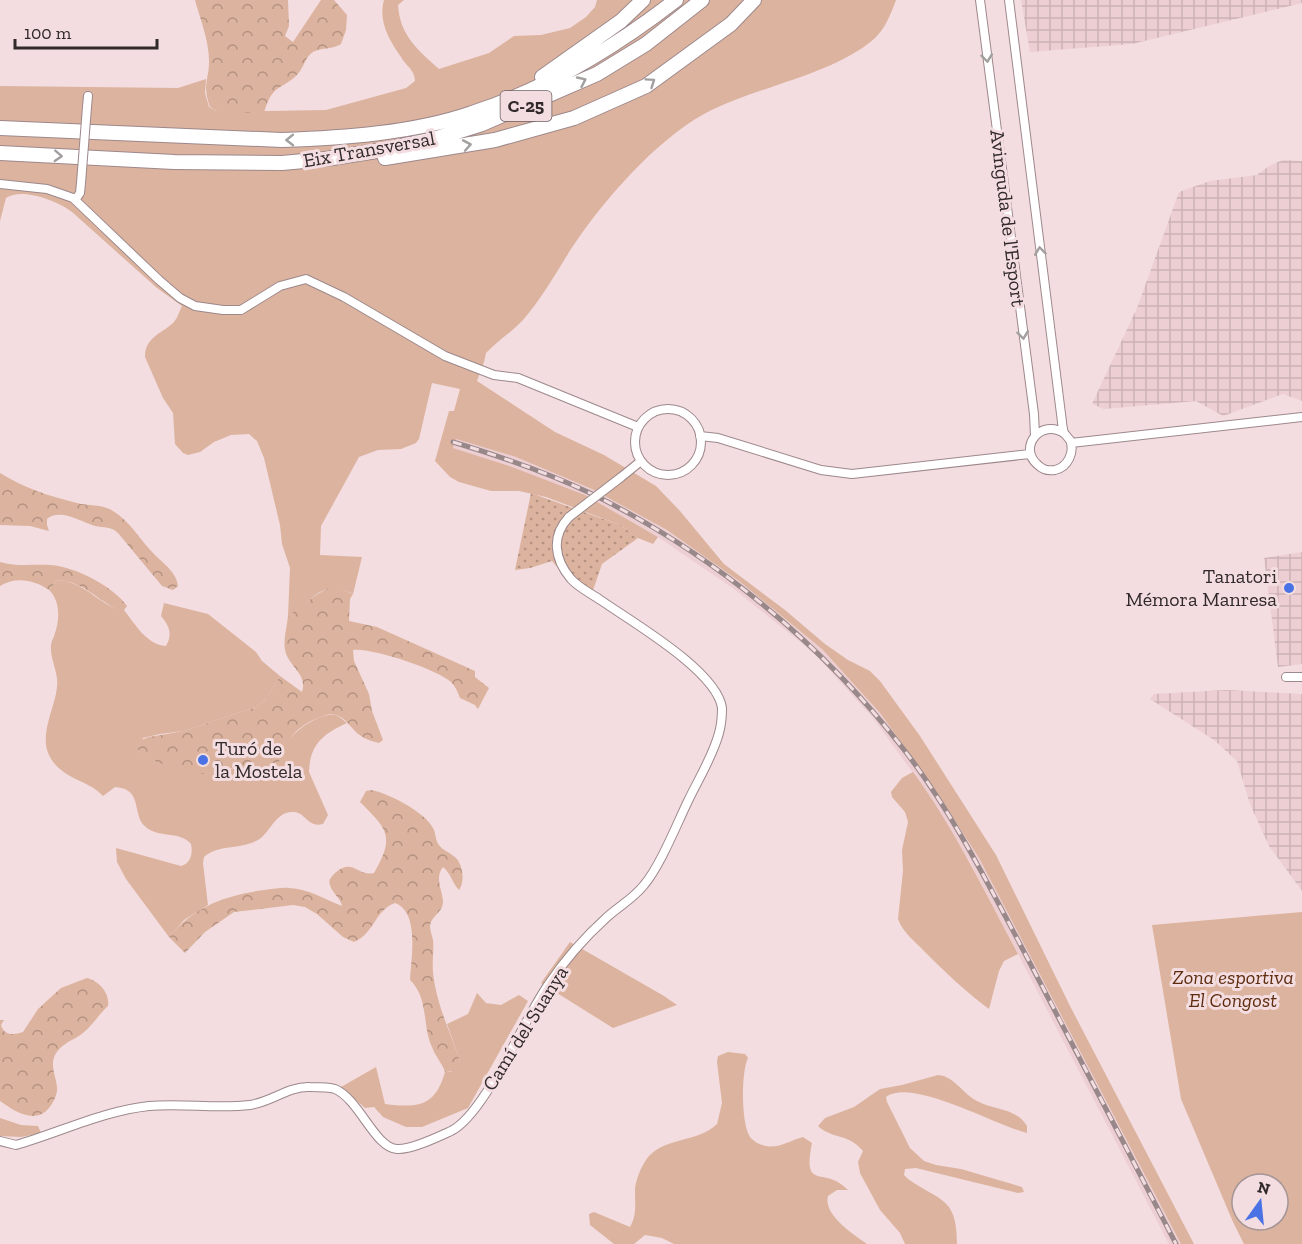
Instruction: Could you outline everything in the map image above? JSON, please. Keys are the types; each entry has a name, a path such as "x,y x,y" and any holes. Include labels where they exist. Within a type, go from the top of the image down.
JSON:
{"highway":[{"path":"472,114 548,73 621,21 643,0"},
{"name":"Eix Transversal","path":"0,128 293,140 328,139 378,133 472,114 547,83 638,29 676,0"},
{"name":"Eix Transversal","path":"0,153 174,162 282,163 383,150 434,139 482,124 597,74 646,44 702,0"},
{"path":"326,159 371,161 495,140 574,118 646,86 731,24 754,0"}],"street":[{"name":"Avinguda de l'Esport","path":"980,0 1034,414 1035,436 1031,443 1030,454"},
{"name":"Avinguda de l'Esport","path":"1009,0 1065,434 1071,443"},
{"path":"75,200 80,193 88,96"},
{"path":"0,184 47,189 75,200 159,280 180,298 195,306 241,310 280,286 306,279 344,297 462,364 494,375 518,378 638,427"},
{"path":"671,409 687,415 698,428 700,436 696,459 683,471 675,474 656,472 641,461 634,444 638,427 644,419 651,413 671,409"},
{"path":"700,436 718,438 821,470 852,474 1030,454 1039,466 1046,470 1054,470 1062,467 1068,461 1072,452 1071,443 1302,417"},
{"path":"1035,436 1047,429 1056,429 1065,434"},
{"name":"Camí del Suanya","path":"0,1142 16,1145 112,1112 159,1106 254,1104 289,1090 307,1086 336,1089 355,1106 386,1145 393,1149 416,1145 454,1129 473,1112 547,986 590,934 644,886 662,854 719,733 722,709 718,692 681,656 572,580 561,562 556,540 559,528 569,517 641,461"},
{"path":"1286,677 1302,677"}],"shaded area":[{"path":"1021,0 1302,0 1302,3 1132,44 1030,52"},
{"path":"1283,160 1302,161 1302,401 1283,394 1223,416 1196,401 1104,409 1092,404 1137,308 1179,192 1210,181 1257,175"},
{"path":"456,439 516,457 592,489 667,530 739,581 822,649 880,713 934,788 979,858 1181,1244 1169,1244 970,862 927,792 873,718 814,653 734,589 658,537 585,495 453,448"},
{"path":"1302,552 1302,664 1278,667 1264,558"},
{"path":"1227,690 1302,694 1302,891 1269,846 1250,804 1237,761 1214,740 1150,699 1154,694"}],"green space":[{"path":"195,0 288,0 289,26 285,36 293,42 321,0 334,0 347,15 346,30 341,44 316,50 307,58 295,77 275,90 264,113 218,112 210,107 208,99 206,88 209,53"},
{"path":"384,0 404,0 398,5 399,16 406,34 417,49 439,69 489,53 514,36 541,35 570,28 586,17 595,7 597,0 896,0 881,31 857,51 837,62 704,114 685,126 648,156 598,212 523,320 486,353 477,381 555,432 604,455 656,486 724,564 785,610 825,644 848,660 870,671 880,681 920,736 996,855 1070,1006 1194,1244 1181,1244 979,858 934,788 880,713 822,649 739,581 667,530 592,489 516,457 456,439 453,448 512,467 585,495 658,537 653,544 638,538 620,525 546,497 519,491 491,491 459,482 450,477 435,461 449,411 454,411 460,389 432,383 419,439 416,443 401,449 378,450 359,457 321,526 320,555 362,557 353,594 342,590 325,590 288,616 290,568 282,544 280,525 264,458 257,441 249,434 231,435 214,442 200,452 188,455 183,453 175,444 173,413 163,398 145,357 150,341 174,322 182,306 157,288 72,212 58,204 30,195 13,195 6,198 0,221 0,86 178,88 206,79 205,93 209,107 218,112 326,110 406,88 415,81 412,71 397,51 386,30 382,15"},
{"path":"0,473 47,494 113,511 125,520 149,549 169,568 178,586 173,590 162,586 118,533 110,528 95,526 64,515 47,519 49,531 30,526 0,525"},
{"path":"531,493 620,525 638,538 602,564 590,599 571,583 552,561 515,570"},
{"path":"0,562 19,565 51,565 71,569 113,591 127,606 124,610 118,610 82,587 67,581 58,580 49,590 25,580 12,581 0,586"},
{"path":"58,580 77,585 110,606 124,610 147,638 159,645 166,646 170,633 161,616 164,603 208,614 256,652 262,661 280,676 266,699 256,707 184,731 143,738 139,751 153,760 197,773 213,773 234,768 276,781 285,745 300,729 314,720 329,715 340,717 347,723 331,731 319,741 310,762 309,772 328,815 323,824 314,824 298,813 288,812 278,818 258,840 216,850 204,857 208,905 184,920 169,937 126,879 117,862 116,848 181,866 191,857 191,844 181,837 158,833 147,828 139,817 134,798 130,793 115,787 103,796 60,769 54,763 46,747 47,730 57,682 51,643 57,628 58,610 53,594 49,590"},
{"path":"330,587 353,594 350,599 349,621 377,627 475,671 475,677 489,688 478,709 475,705 460,698 451,682 432,671 375,652 353,650 354,661 369,694 372,711 383,740 379,743 360,735 339,716 331,714 322,716 299,729 287,743 276,781 236,768 208,774 187,772 157,762 136,747 139,741 149,737 184,731 256,707 266,699 280,676 302,692 300,675 285,650 288,616"},
{"path":"913,772 956,838 1018,954 1004,961 989,1009 964,989 906,933 898,919 903,871 902,850 908,822 905,812 892,797 891,792 902,778"},
{"path":"371,790 396,799 422,816 433,828 439,845 455,857 461,866 463,879 459,890 446,869 443,867 440,871 439,880 443,903 430,926 437,995 460,1061 456,1071 445,1072 429,1039 423,1004 416,987 410,980 411,926 403,908 395,903 388,906 366,934 354,942 343,937 317,914 305,907 293,905 234,912 205,932 185,953 169,937 188,918 208,905 257,891 296,889 310,892 342,906 331,888 329,882 331,877 346,867 374,873 385,850 385,834 382,827 360,802 366,791"},
{"name":"Zona esportiva El Congost","path":"1302,912 1302,1244 1244,1244 1238,1232 1290,1232 1290,1172 1230,1172 1230,1215 1181,1099 1152,925"},
{"path":"570,942 677,1005 613,1028 541,983"},
{"path":"87,978 103,988 108,1006 87,1030 64,1045 55,1055 53,1068 57,1091 49,1108 43,1113 31,1116 12,1109 0,1101 0,1020 4,1020 1,1025 7,1033 23,1032 38,1009 61,988"},
{"path":"477,993 486,1003 501,1005 519,995 528,1001 468,1108 422,1127 406,1127 383,1117 374,1107 365,1108 341,1087 376,1067 385,1104 416,1105 430,1099 441,1084 445,1072 451,1072 460,1061 447,1024 468,1014"},
{"path":"728,1052 745,1054 748,1058 744,1074 743,1098 745,1121 750,1137 759,1144 771,1147 803,1137 812,1143 810,1168 813,1173 831,1179 848,1190 837,1190 828,1196 830,1210 840,1223 867,1244 674,1244 662,1238 645,1235 634,1244 614,1244 590,1225 589,1214 594,1212 630,1227 635,1214 636,1183 646,1160 661,1147 700,1134 717,1124 722,1103 717,1062 718,1056"},
{"path":"938,1075 949,1078 977,1101 1017,1115 1027,1126 1027,1133 934,1098 914,1093 898,1093 886,1097 910,1148 924,1161 1022,1187 1024,1192 1018,1193 916,1168 905,1169 904,1175 908,1179 945,1202 950,1209 954,1217 957,1244 905,1244 900,1233 880,1210 860,1173 858,1162 863,1151 851,1141 828,1133 818,1126 825,1118 854,1107 880,1089"},
{"path":"0,1118 21,1125 38,1126 41,1133 21,1137 0,1136"}],"railway":[{"path":"453,442 573,485 679,543 762,604 801,638 873,711 922,774 967,845 1176,1244"}],"place":[{"name":"Tanatori Mémora Manresa","path":"1289,588"},
{"name":"Turó de la Mostela","path":"203,760"}]}
